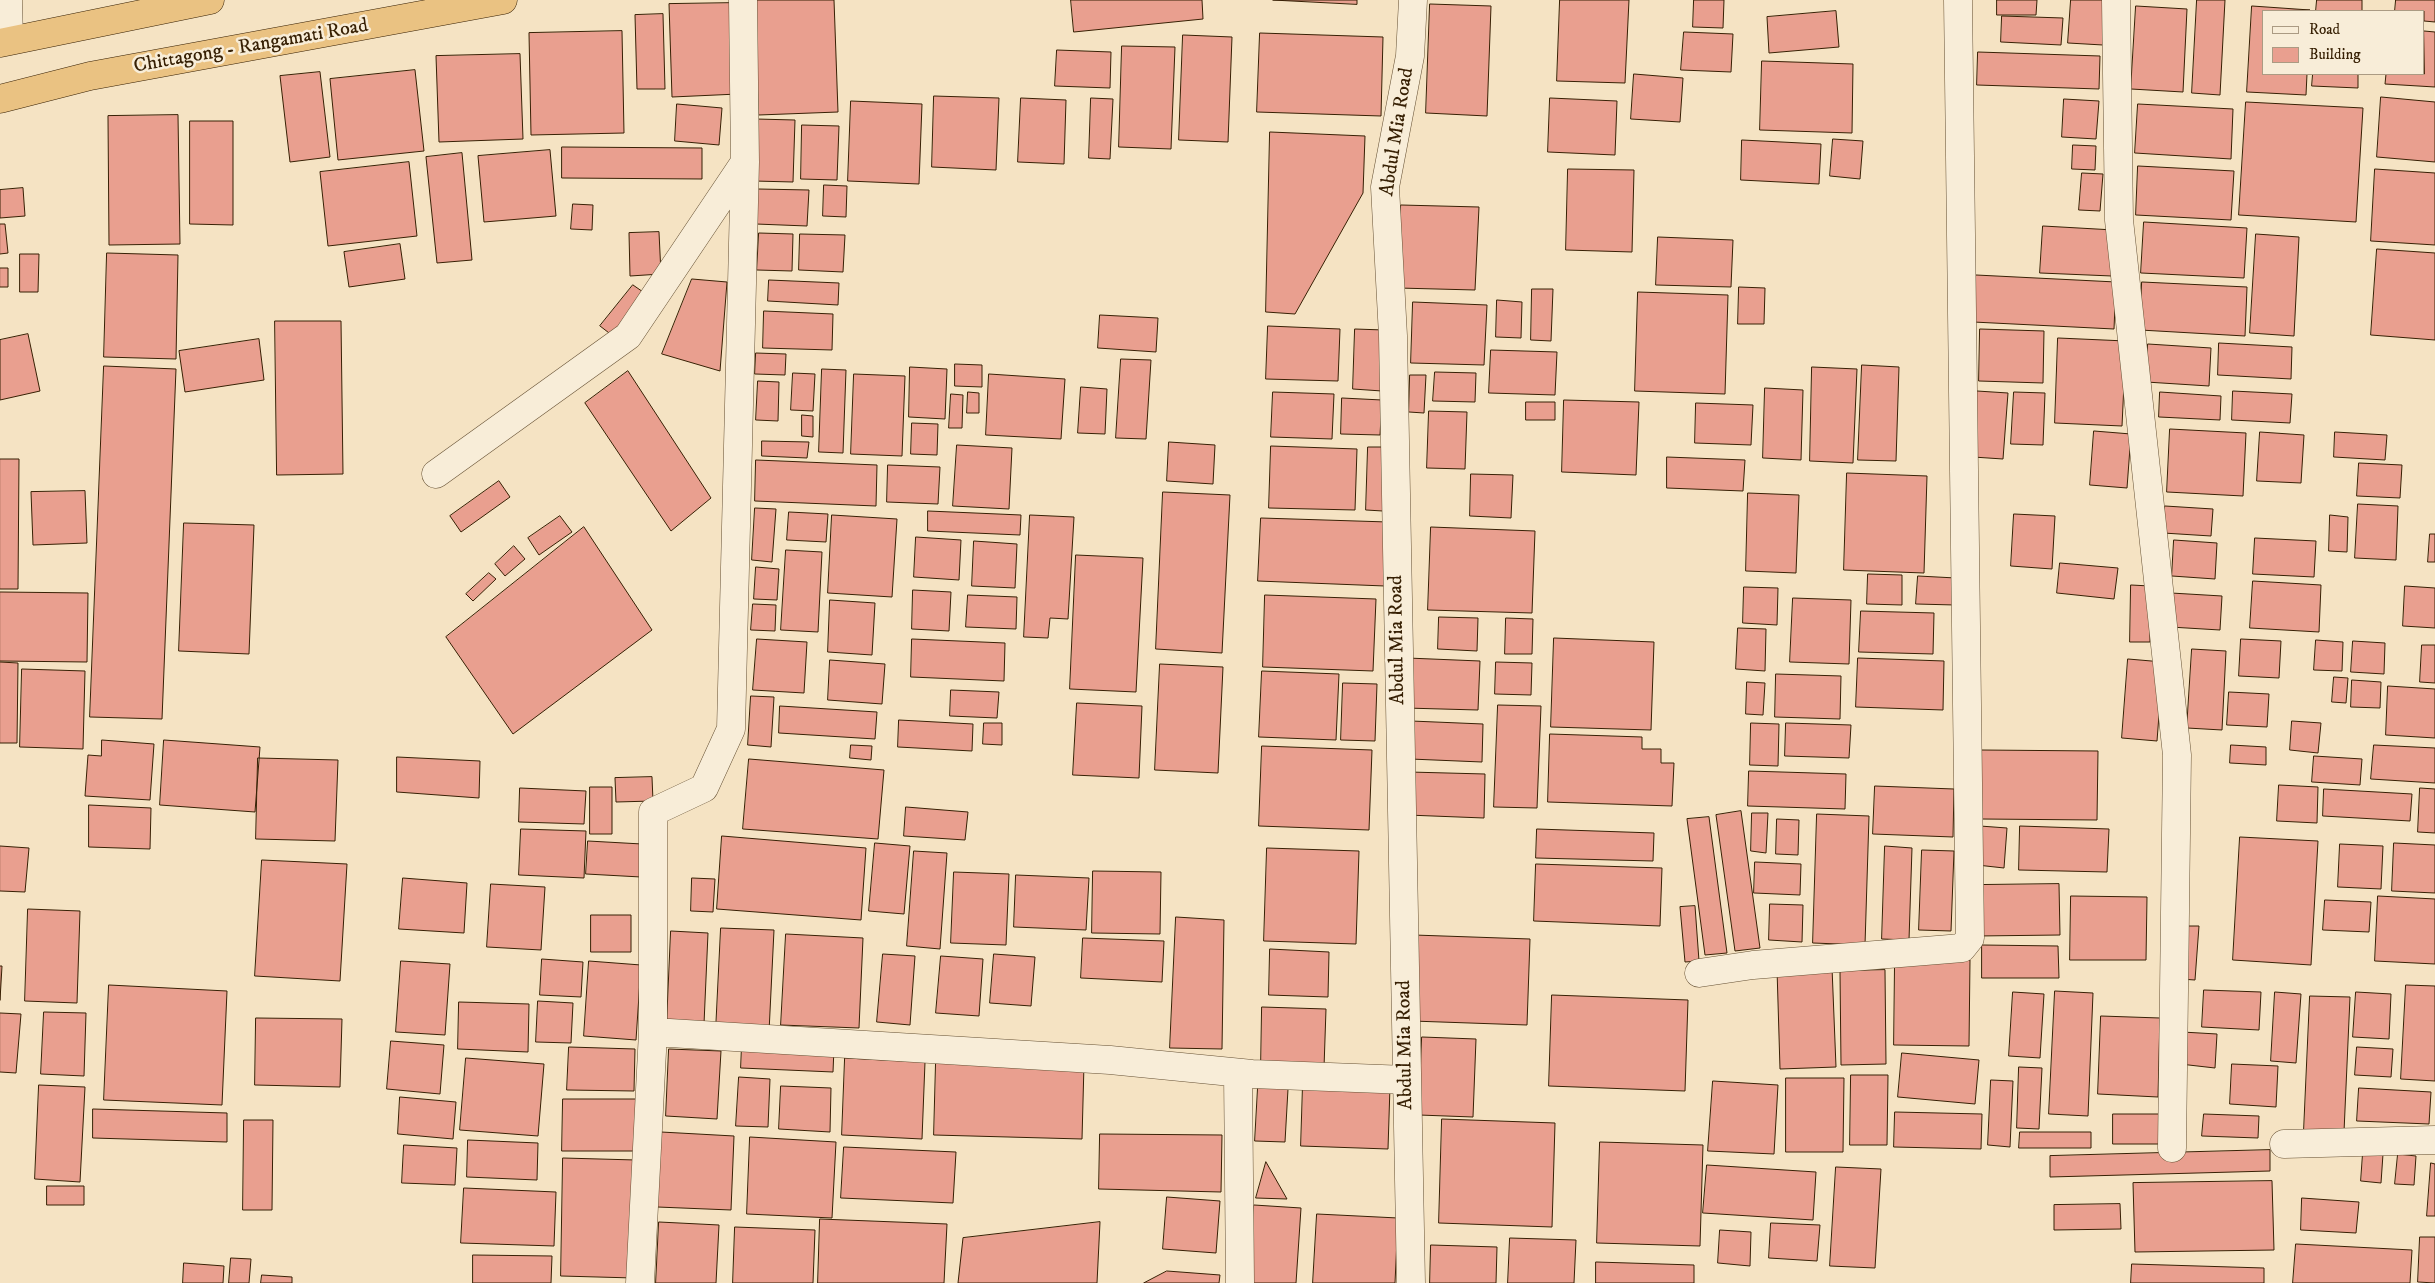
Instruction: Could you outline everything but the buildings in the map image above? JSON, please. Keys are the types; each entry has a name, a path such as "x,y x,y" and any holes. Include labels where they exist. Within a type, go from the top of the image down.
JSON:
{"highway":[{"path":"4,41 210,0"},
{"name":"Chittagong - Rangamati Road","path":"0,99 90,76 503,0"}],"street":[{"path":"4,41 8,0"},
{"path":"640,1283 653,1032 653,812 704,788 731,729 745,162 743,0"},
{"name":"Abdul Mia Road","path":"1411,1283 1393,336 1385,187 1410,56 1413,0"},
{"path":"1699,973 1753,965 1962,948 1970,938 1958,0"},
{"path":"2116,0 2119,220 2178,755 2172,1148"},
{"path":"436,474 628,336 745,162"},
{"path":"653,1032 1110,1060 1238,1073 1407,1080"},
{"path":"1238,1073 1240,1283"},
{"path":"2284,1144 2435,1140"}]}
